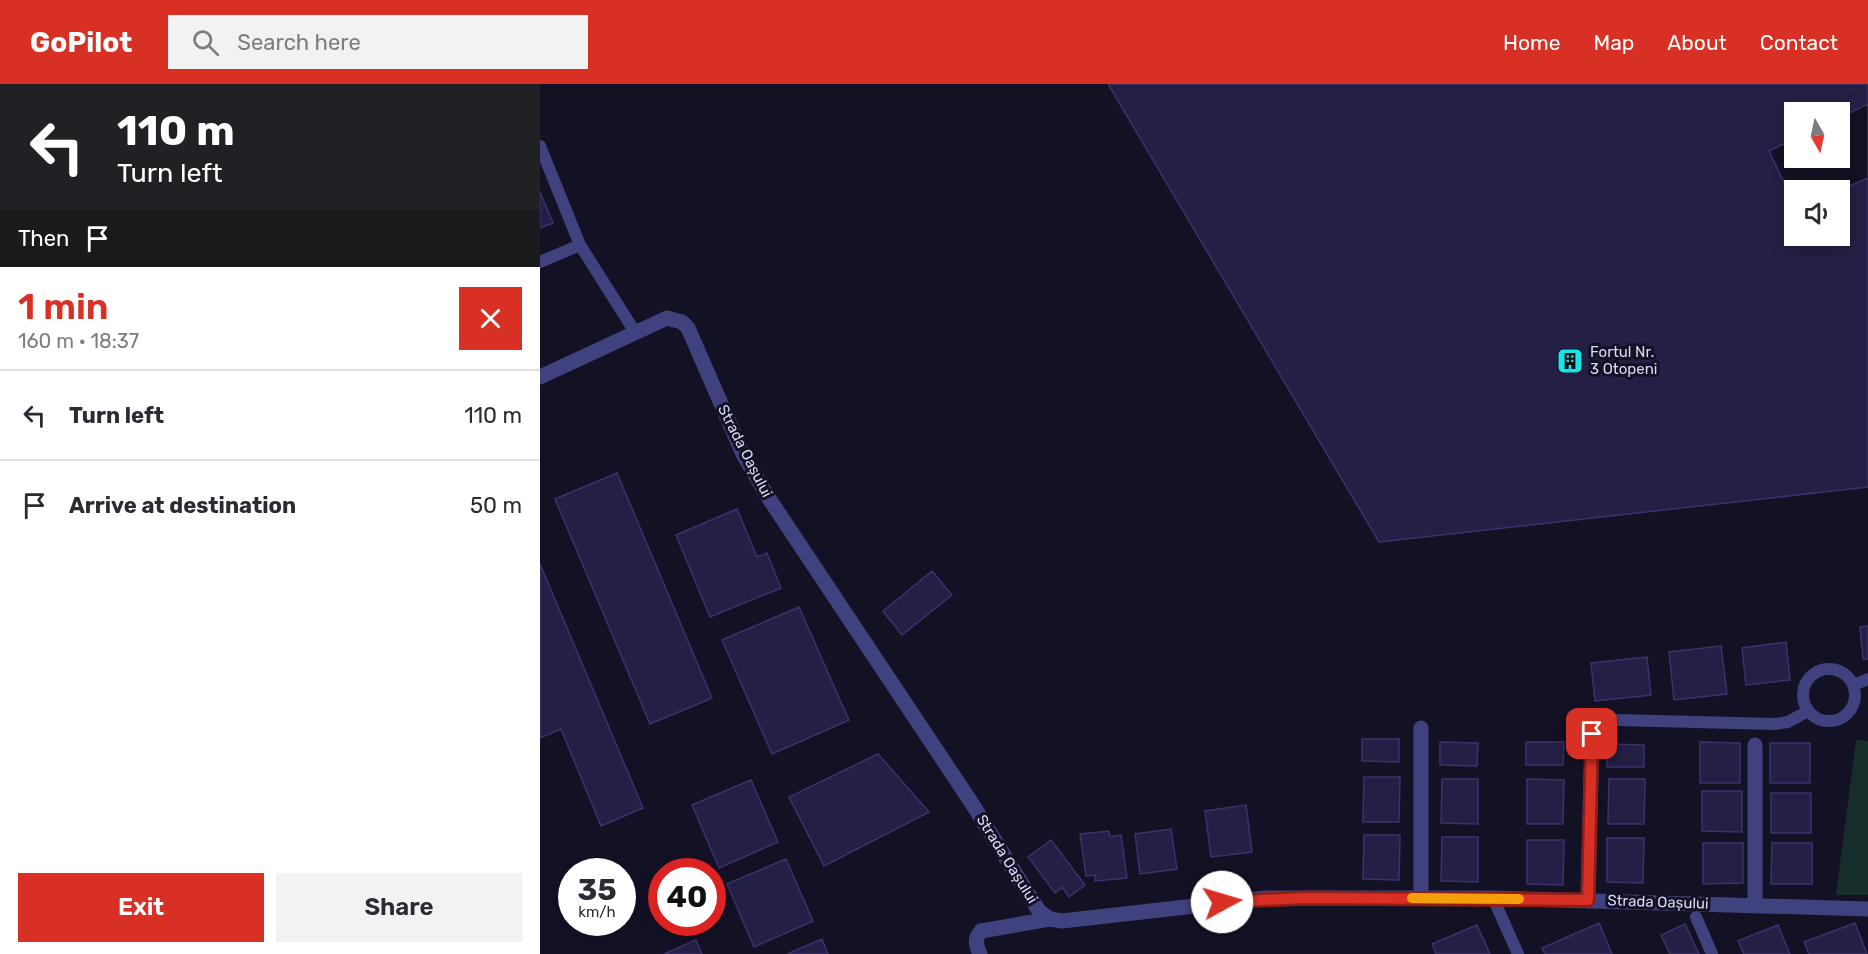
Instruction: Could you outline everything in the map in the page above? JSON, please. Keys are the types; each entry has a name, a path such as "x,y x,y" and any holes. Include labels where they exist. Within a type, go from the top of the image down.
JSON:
{"street":[{"name":"Strada Oașului","path":"540,377 667,318 675,318 688,328 743,454 768,497 971,802 1039,911 1050,919 1062,921 1266,898 1493,898 1868,909"},
{"path":"1420,898 1421,728"},
{"path":"1588,900 1592,734"},
{"path":"1755,745 1755,906"},
{"path":"980,954 976,945 976,937 981,931 1050,919"}],"lane":[{"path":"540,146 580,245 636,332"},
{"path":"540,262 580,245"},
{"path":"1824,670 1841,672 1853,685 1854,701 1846,715 1838,720 1822,720 1808,711 1803,695 1804,686 1815,673 1824,670"},
{"path":"1853,685 1868,679"},
{"path":"1576,719 1775,724 1788,722 1808,711"},
{"path":"1493,898 1518,954"},
{"path":"1696,917 1712,954"}],"green space":[{"path":"1856,740 1868,741 1868,895 1836,895"}],"building":[{"name":"Fortul Nr. 3 Otopeni","path":"1108,84 1868,84 1868,487 1379,542"},
{"path":"1868,104 1868,178 1850,186 1850,180 1784,180 1784,182 1769,151 1784,144 1784,168 1850,168 1850,113"},
{"path":"540,192 553,223 540,228"},
{"path":"617,473 712,698 650,724 555,499"},
{"path":"737,509 757,557 767,553 781,588 710,617 676,535"},
{"path":"540,564 643,808 601,826 561,729 540,738"},
{"path":"932,571 952,595 902,635 883,611"},
{"path":"799,607 849,720 772,754 722,640"},
{"path":"1868,626 1868,659 1863,659 1860,627"},
{"path":"1786,642 1790,680 1746,685 1742,648"},
{"path":"1721,646 1727,694 1674,700 1669,652"},
{"path":"1647,657 1651,695 1595,701 1591,663"},
{"path":"1362,739 1399,739 1399,762 1362,761"},
{"path":"1440,742 1478,743 1477,766 1440,765"},
{"path":"1526,742 1564,742 1563,765 1526,765"},
{"path":"1700,742 1740,743 1740,783 1700,783"},
{"path":"1770,743 1810,743 1810,783 1770,783"},
{"path":"1607,744 1644,745 1644,767 1607,767"},
{"path":"878,754 929,812 824,866 789,797"},
{"path":"1364,777 1400,777 1399,822 1363,822"},
{"path":"1442,779 1478,779 1478,824 1441,823"},
{"path":"1527,779 1564,780 1563,824 1527,824"},
{"path":"1609,779 1645,779 1644,824 1608,824"},
{"path":"751,780 778,842 726,865 726,858 715,858 692,805"},
{"path":"1702,791 1742,791 1742,832 1702,831"},
{"path":"1771,793 1811,793 1811,833 1771,833"},
{"path":"1246,805 1252,852 1211,857 1205,811"},
{"path":"1171,829 1177,869 1140,874 1135,834"},
{"path":"1109,831 1110,837 1121,835 1127,878 1095,881 1095,875 1086,876 1080,834"},
{"path":"1364,835 1400,835 1399,880 1363,879"},
{"path":"1442,837 1478,837 1478,882 1441,881"},
{"path":"1607,838 1644,838 1643,883 1607,882"},
{"path":"1051,840 1085,885 1069,897 1062,887 1055,893 1028,857"},
{"path":"1527,840 1564,840 1563,885 1527,884"},
{"path":"1703,843 1743,843 1743,883 1703,884"},
{"path":"1772,843 1812,843 1812,884 1771,884"},
{"path":"786,859 813,921 754,947 727,884"},
{"path":"1599,923 1612,954 1545,954 1542,948"},
{"path":"1855,923 1867,954 1809,954 1804,942"},
{"path":"1685,924 1699,954 1670,954 1661,935"},
{"path":"1477,925 1490,954 1436,954 1432,944"},
{"path":"1778,925 1790,954 1744,954 1738,941"},
{"path":"822,939 828,954 787,954"},
{"path":"696,940 702,954 664,954"}],"slow traffic":[{"path":"1412,898 1519,899"}],"place":[{"name":"Fortul Nr. 3 Otopeni","path":"1570,361"}],"route":[{"path":"1222,902 1266,898 1588,900 1592,734"}]}
